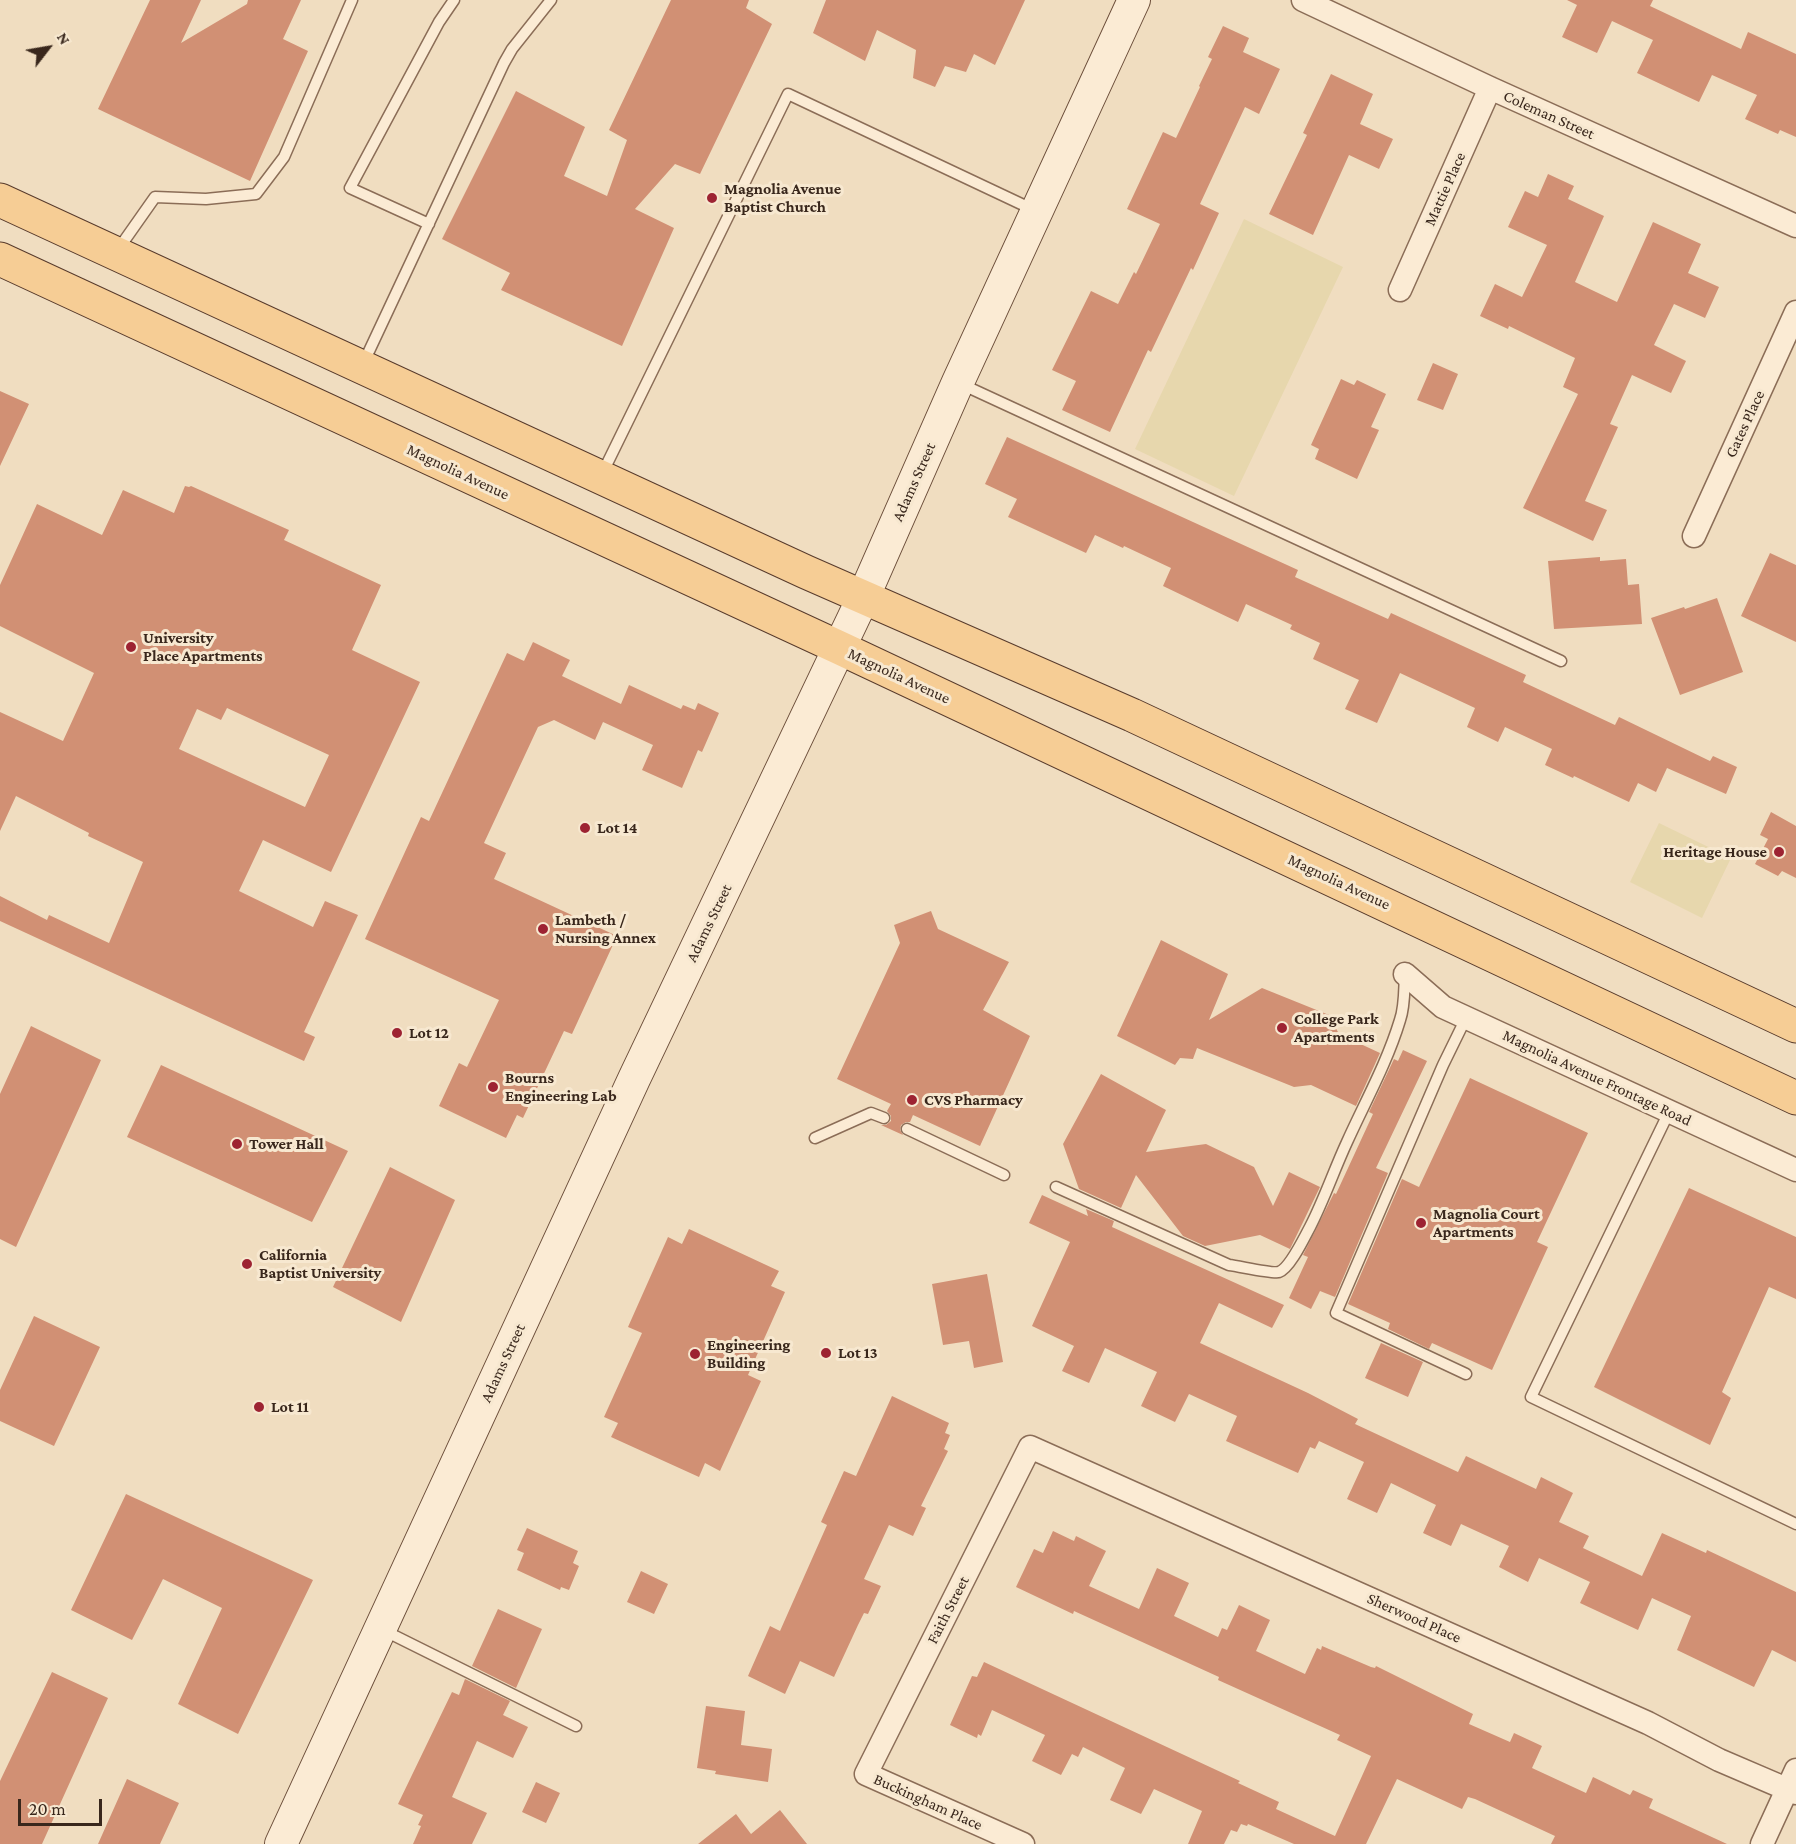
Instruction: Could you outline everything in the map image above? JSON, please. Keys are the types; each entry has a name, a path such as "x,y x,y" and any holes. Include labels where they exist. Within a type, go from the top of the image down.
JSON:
{"main road":[{"name":"Adams Street","path":"281,1844 634,1079 840,648 958,382 1134,0"},
{"path":"0,200 862,598 1143,720 1796,1026"},
{"name":"Magnolia Avenue","path":"0,259 840,648 1796,1098"}],"street":[{"name":"Coleman Street","path":"1303,0 1490,88 1796,226"},
{"name":"Mattie Place","path":"1400,290 1490,88"},
{"name":"Gates Place","path":"1694,536 1796,312"},
{"name":"Magnolia Avenue Frontage Road","path":"1405,974 1443,1007 1796,1170"},
{"name":"Faith Street","path":"866,1774 1030,1447"},
{"name":"Sherwood Place","path":"1030,1447 1648,1723 1719,1760 1793,1784"},
{"name":"Buckingham Place","path":"866,1774 1023,1844"},
{"path":"1762,1844 1793,1784"}],"lane":[{"path":"115,253 156,197 206,199 256,194 284,157 352,0"},
{"path":"429,224 350,188 439,22 454,0"},
{"path":"362,367 504,63 512,49 551,0"},
{"path":"601,477 788,94 1037,212"},
{"path":"958,382 1560,661"},
{"path":"1056,1187 1229,1265 1279,1272 1293,1257 1310,1226 1389,1053 1401,1017 1405,974"},
{"path":"1466,1018 1443,1065 1336,1313 1466,1374"},
{"path":"1669,1112 1531,1397 1796,1524"},
{"path":"815,1138 871,1113 884,1118"},
{"path":"907,1129 1004,1175"},
{"path":"380,1628 576,1726"}],"shaded area":[{"path":"1244,219 1343,267 1234,496 1135,449"},
{"path":"1659,823 1731,858 1702,918 1630,882"}],"building":[{"path":"150,0 201,0 181,43 247,4 248,0 301,0 283,39 308,51 250,181 98,109"},
{"path":"671,0 749,0 746,8 772,24 700,174 675,164 635,209 674,228 622,346 501,290 510,273 442,239 516,91 585,127 564,176 607,196 627,140 609,130"},
{"path":"826,0 1025,0 995,65 974,54 966,72 945,66 935,87 913,78 916,50 877,30 865,61 813,33"},
{"path":"1567,0 1653,0 1650,6 1741,49 1748,32 1796,54 1796,137 1780,130 1778,134 1745,119 1757,95 1712,75 1699,102 1637,73 1653,40 1612,21 1597,53 1562,37 1577,5"},
{"path":"1223,26 1249,38 1243,52 1280,69 1259,114 1245,107 1200,204 1219,213 1151,352 1148,350 1110,432 1062,410 1076,381 1052,370 1091,291 1118,304 1134,272 1136,274 1160,224 1127,209 1163,132 1176,138 1212,59 1208,57"},
{"path":"1331,74 1373,94 1360,124 1393,139 1379,169 1349,155 1313,235 1269,214 1307,135 1303,133"},
{"path":"1548,174 1574,186 1568,199 1604,216 1575,282 1617,302 1653,222 1701,244 1688,273 1719,287 1705,318 1674,304 1654,345 1686,361 1671,393 1632,375 1610,424 1618,427 1585,501 1607,510 1593,541 1523,508 1578,394 1563,387 1575,358 1509,326 1508,329 1480,316 1495,284 1522,297 1547,245 1508,227 1525,191 1538,197"},
{"path":"1433,363 1458,374 1443,410 1417,400"},
{"path":"1341,379 1354,385 1357,380 1386,394 1371,427 1379,430 1357,479 1315,459 1319,449 1311,445"},
{"path":"0,391 29,404 0,466"},
{"path":"1007,437 1298,570 1295,577 1388,619 1391,613 1526,675 1523,682 1615,725 1619,717 1710,761 1713,756 1737,767 1726,794 1667,768 1656,792 1638,783 1629,802 1545,765 1552,749 1505,727 1498,742 1467,727 1475,708 1400,673 1377,723 1345,709 1359,680 1313,659 1320,643 1290,629 1292,625 1246,604 1238,622 1163,586 1171,568 1124,546 1123,548 1095,535 1086,553 1008,517 1017,499 985,484"},
{"path":"185,486 191,486 289,530 284,540 381,585 352,650 420,682 331,872 263,840 239,891 313,927 325,901 358,915 304,1032 315,1037 304,1061 0,921 0,896 47,920 49,915 109,943 143,862 88,836 89,833 16,796 0,831 0,712 63,741 94,673 0,626 0,585 37,504 102,535 123,490 174,513","holes":["227,708 329,755 305,807 179,749 197,709 221,720"]},
{"path":"1770,553 1796,565 1796,642 1741,616"},
{"path":"1600,557 1600,561 1626,559 1628,585 1639,584 1642,624 1554,629 1548,561"},
{"path":"1717,598 1743,672 1680,695 1651,618"},
{"path":"533,642 570,660 562,676 621,704 629,685 681,709 683,705 695,710 698,703 719,713 702,752 698,750 682,788 642,770 653,745 603,722 595,740 554,720 538,727 484,843 506,853 494,879 617,936 572,1034 564,1031 523,1118 517,1115 506,1138 439,1106 459,1063 467,1067 499,1000 365,939 421,817 429,821 507,653 524,661"},
{"name":"Heritage House","path":"1771,812 1796,826 1796,878 1782,871 1778,876 1755,864 1768,839 1760,835"},
{"name":"CVS Pharmacy","path":"931,911 938,929 1009,962 983,1010 1030,1036 980,1146 913,1115 910,1122 901,1125 900,1130 903,1135 881,1125 886,1125 891,1121 891,1116 887,1111 891,1104 837,1079 900,943 894,925"},
{"path":"1161,940 1228,974 1209,1020 1262,988 1329,1015 1339,1034 1380,1053 1356,1106 1311,1085 1294,1087 1197,1048 1193,1059 1180,1058 1175,1065 1117,1036"},
{"path":"31,1026 101,1060 16,1247 0,1239 0,1094"},
{"path":"1403,1050 1427,1061 1376,1168 1388,1173 1335,1297 1320,1291 1311,1309 1289,1298 1308,1257 1303,1255 1334,1193 1336,1194 1373,1114 1369,1112 1394,1059 1398,1061"},
{"name":"Tower Hall","path":"161,1065 348,1151 312,1222 127,1137"},
{"path":"1101,1074 1166,1110 1146,1152 1206,1144 1254,1167 1273,1206 1289,1172 1320,1187 1290,1249 1260,1235 1205,1246 1183,1236 1136,1175 1121,1208 1079,1189 1063,1144"},
{"name":"Magnolia Court Apartments","path":"1470,1078 1588,1133 1537,1242 1548,1247 1492,1370 1432,1343 1429,1349 1388,1329 1390,1323 1348,1304 1402,1179 1419,1187"},
{"path":"390,1167 455,1200 401,1322 333,1287"},
{"path":"1689,1188 1796,1237 1796,1299 1769,1287 1722,1392 1731,1398 1710,1445 1594,1387"},
{"path":"1042,1195 1088,1216 1086,1209 1114,1221 1112,1227 1284,1305 1272,1328 1219,1303 1200,1343 1308,1393 1358,1419 1355,1424 1458,1472 1466,1456 1536,1489 1541,1477 1573,1493 1559,1522 1589,1536 1583,1548 1642,1576 1662,1533 1706,1553 1707,1550 1796,1592 1796,1662 1772,1650 1754,1687 1677,1650 1691,1616 1652,1598 1638,1630 1580,1603 1590,1582 1539,1558 1528,1582 1499,1567 1509,1546 1461,1524 1451,1546 1423,1533 1436,1505 1391,1483 1377,1513 1347,1499 1364,1462 1319,1441 1315,1449 1310,1447 1298,1473 1226,1441 1237,1416 1189,1394 1175,1422 1141,1406 1157,1372 1105,1348 1089,1383 1062,1371 1074,1346 1032,1326 1070,1242 1029,1223"},
{"name":"Engineering Building","path":"689,1229 779,1271 771,1286 785,1292 748,1375 761,1381 720,1471 705,1463 699,1477 611,1437 618,1423 604,1417 642,1333 628,1327 668,1237 682,1244"},
{"path":"987,1274 1003,1362 974,1368 969,1341 943,1345 932,1284"},
{"path":"34,1316 100,1347 54,1446 0,1421 0,1390"},
{"path":"1381,1343 1423,1362 1408,1397 1365,1378"},
{"path":"892,1396 949,1423 945,1433 950,1435 944,1449 948,1451 921,1506 926,1508 913,1536 889,1525 864,1579 881,1586 868,1614 864,1613 834,1677 800,1661 785,1694 748,1676 770,1626 780,1631 827,1525 821,1522 844,1471 856,1476"},
{"path":"126,1494 313,1580 238,1734 178,1704 222,1608 163,1579 132,1640 71,1610"},
{"path":"527,1528 578,1551 573,1563 579,1566 569,1590 561,1587 560,1590 517,1570 524,1553 517,1550"},
{"path":"1053,1531 1074,1541 1076,1536 1106,1551 1089,1586 1139,1609 1157,1568 1189,1583 1174,1616 1218,1637 1222,1628 1227,1630 1239,1605 1270,1620 1256,1651 1305,1674 1317,1648 1321,1650 1322,1646 1371,1667 1376,1666 1473,1714 1469,1724 1510,1742 1514,1733 1542,1746 1532,1768 1586,1793 1593,1777 1630,1795 1633,1790 1653,1799 1649,1808 1727,1844 1551,1844 1555,1836 1475,1799 1468,1797 1462,1809 1397,1779 1366,1844 1294,1844 1248,1824 1247,1826 1241,1824 1237,1832 1231,1830 1224,1844 1188,1844 1202,1811 1154,1789 1141,1814 1110,1800 1125,1768 1083,1747 1078,1757 1072,1754 1061,1775 1032,1761 1045,1735 992,1710 981,1736 978,1734 977,1738 950,1725 972,1676 977,1677 984,1662 1240,1781 1238,1783 1279,1802 1276,1809 1335,1836 1371,1756 1337,1740 1340,1735 1218,1680 1219,1677 1016,1587 1034,1549 1043,1553"},
{"path":"641,1571 668,1584 654,1614 627,1602"},
{"path":"498,1609 542,1629 516,1688 472,1666"},
{"path":"52,1672 108,1698 42,1844 0,1844 0,1781"},
{"path":"465,1679 510,1701 503,1715 528,1727 513,1758 477,1741 452,1797 487,1813 472,1844 413,1844 423,1815 398,1804 452,1692 459,1695"},
{"path":"706,1706 745,1711 741,1745 772,1749 768,1782 715,1774 716,1771 697,1768"},
{"path":"127,1779 179,1803 160,1844 98,1844"},
{"path":"536,1782 560,1793 546,1823 522,1812"},
{"path":"780,1810 807,1844 698,1844 736,1814 751,1834"}],"place":[{"name":"Magnolia Avenue Baptist Church","path":"712,198"},
{"name":"University Place Apartments","path":"131,647"},
{"name":"Lot 14","path":"585,828"},
{"name":"Heritage House","path":"1779,852"},
{"name":"Lambeth / Nursing Annex","path":"543,929"},
{"name":"College Park Apartments","path":"1282,1028"},
{"name":"Lot 12","path":"397,1033"},
{"name":"Bourns Engineering Lab","path":"493,1087"},
{"name":"CVS Pharmacy","path":"912,1100"},
{"name":"Tower Hall","path":"237,1144"},
{"name":"Magnolia Court Apartments","path":"1421,1223"},
{"name":"California Baptist University","path":"247,1264"},
{"name":"Lot 13","path":"826,1353"},
{"name":"Engineering Building","path":"695,1354"},
{"name":"Lot 11","path":"259,1407"}]}
